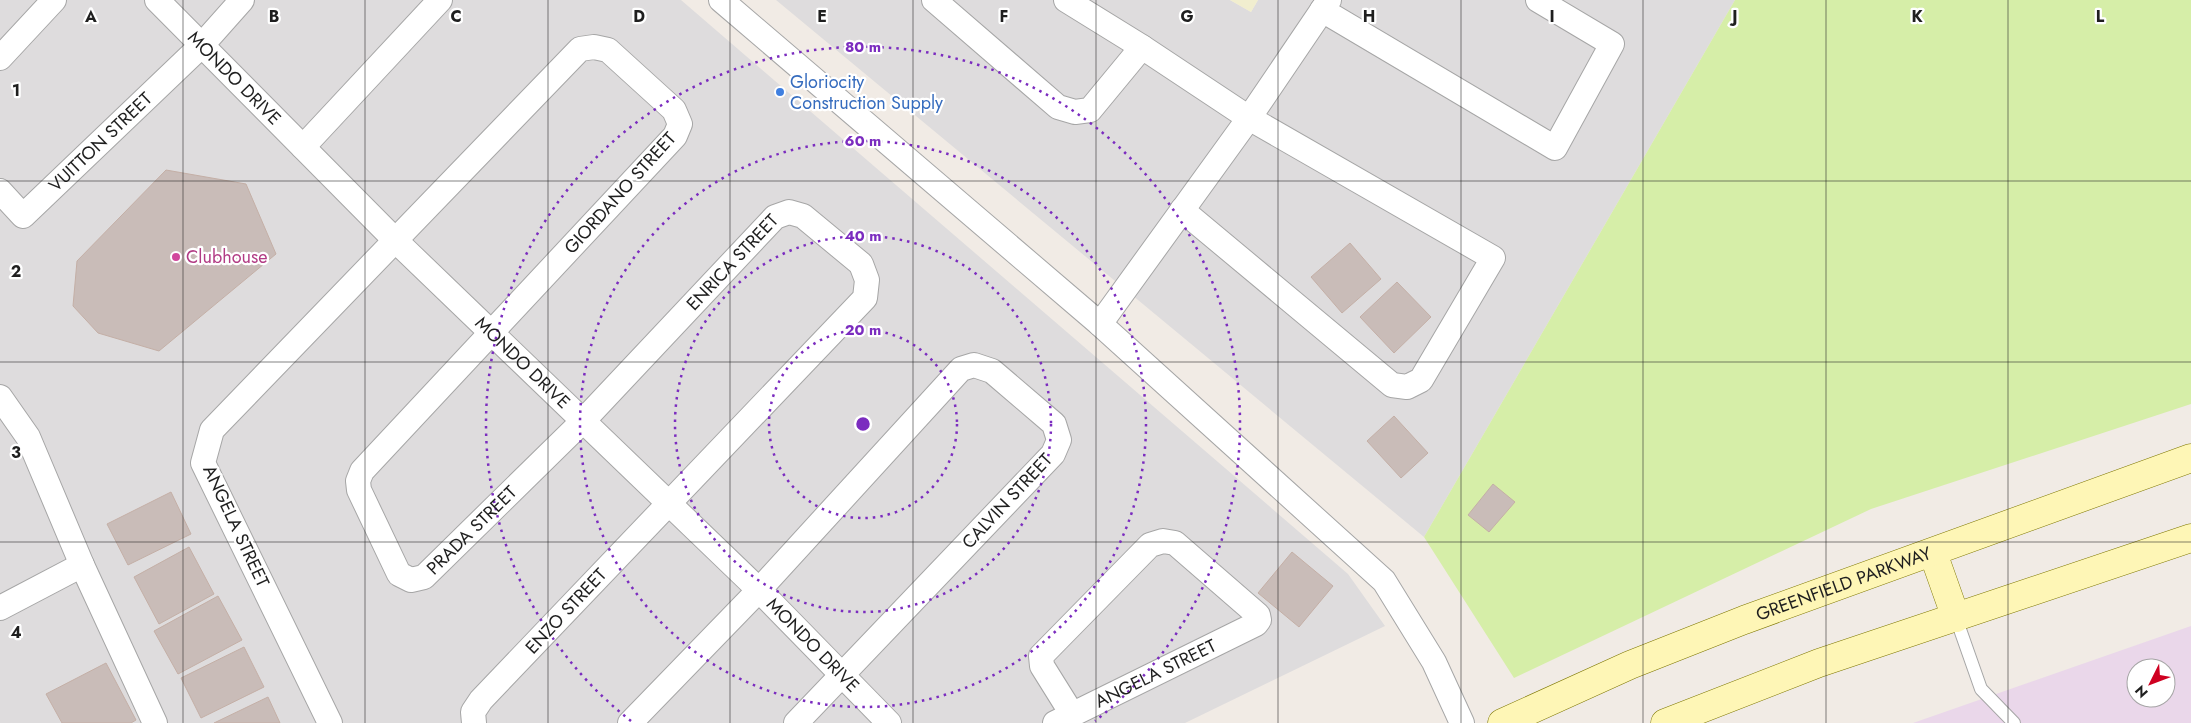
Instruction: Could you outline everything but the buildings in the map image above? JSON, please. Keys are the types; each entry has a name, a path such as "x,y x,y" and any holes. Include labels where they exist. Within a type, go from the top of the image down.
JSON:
{"main road":[{"name":"GREENFIELD PARKWAY","path":"1502,723 1630,664 1744,620 2191,458"},
{"path":"1665,723 1819,663 2191,538"},
{"path":"1933,553 1956,618"}],"street":[{"path":"0,58 54,0"},
{"name":"MONDO DRIVE","path":"157,0 396,240 759,590 889,723"},
{"path":"202,45 242,0"},
{"path":"303,147 440,0"},
{"path":"721,0 1100,324 1384,580 1434,662 1462,723"},
{"path":"934,0 1058,107 1075,112 1090,110 1142,47"},
{"path":"1066,0 1142,47 1249,118 1493,258 1421,380 1407,387 1392,385 1182,210"},
{"path":"1100,324 1249,118 1326,5 1555,148 1612,44 1538,0"},
{"name":"VUITTON STREET","path":"0,191 23,216 202,45"},
{"name":"GIORDANO STREET","path":"396,240 580,50 594,47 608,50 674,110 680,124 675,136 491,332"},
{"name":"ENRICA STREET","path":"583,421 775,217 789,212 804,216 861,264 867,280 865,298 667,503"},
{"name":"ANGELA STREET","path":"330,723 203,463 212,430 396,240"},
{"name":"PRADA STREET","path":"491,332 362,471 358,481 359,490 399,574 411,580 424,577 583,421"},
{"name":"CALVIN STREET","path":"759,590 961,369 974,366 992,371 1054,424 1059,440 1052,454 843,676 796,723"},
{"path":"0,397 28,437 82,566 155,723"},
{"name":"ENZO STREET","path":"474,723 473,712 481,700 667,503"},
{"name":"ANGELA STREET","path":"1163,541 1175,543 1258,615 1259,620 1256,624 1063,719 1042,666 1041,656 1150,545 1163,541"},
{"path":"0,608 82,566"},
{"path":"630,723 759,590"}],"lane":[{"path":"1956,618 1981,689 2014,723"}],"shaded area":[{"path":"0,0 681,0 1348,574 1385,626 1185,723 0,723"},
{"path":"776,0 1230,0 1251,12 1258,0 1735,0 1424,537"},
{"path":"1230,0 1258,0 1251,12"},
{"path":"2191,626 2191,723 1913,723"}],"green space":[{"path":"1735,0 2191,0 2191,404 1871,509 1514,678 1424,537"}],"place":[{"name":"Gloriocity Construction Supply","path":"780,92"},
{"name":"Clubhouse","path":"176,257"}]}
